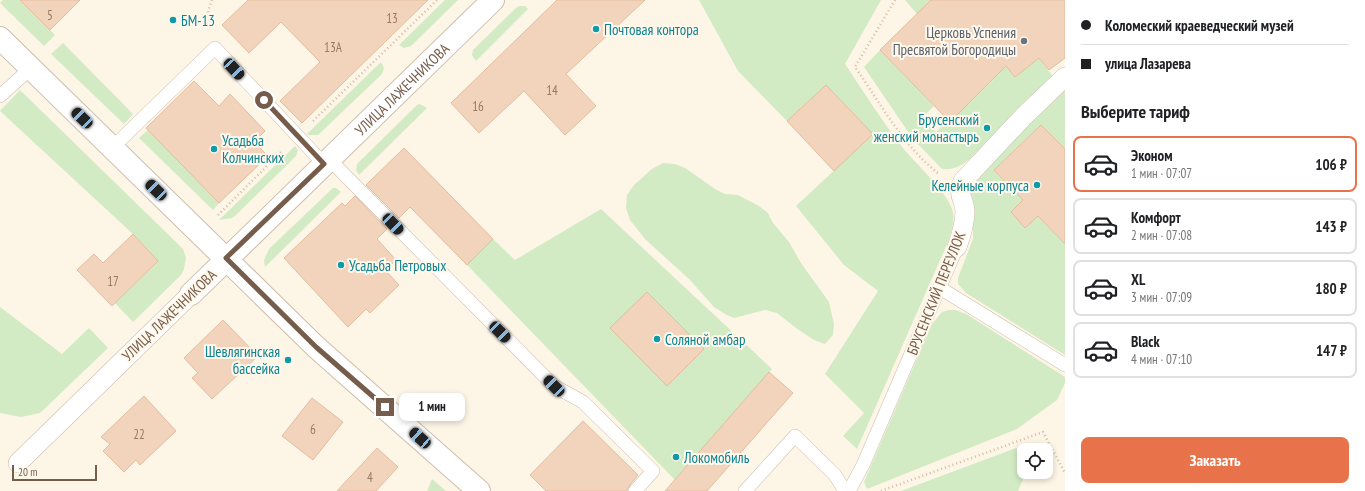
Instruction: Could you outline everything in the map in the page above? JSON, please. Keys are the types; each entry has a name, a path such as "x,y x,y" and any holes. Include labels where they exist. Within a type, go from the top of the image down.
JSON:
{"street":[{"name":"УЛИЦА ЛАЖЕЧНИКОВА","path":"18,463 226,258 493,0"},
{"path":"0,38 316,347 479,491"},
{"path":"959,191 963,181 1024,116 1065,77"},
{"name":"БРУСЕНСКИЙ ПЕРЕУЛОК","path":"957,248 964,225 965,210 959,191"}],"lane":[{"path":"112,148 215,48 327,162 554,386 583,402 653,472 635,491"},
{"path":"0,96 31,68"},
{"name":"БРУСЕНСКИЙ ПЕРЕУЛОК","path":"849,491 863,465 957,248"},
{"path":"940,288 1065,365"},
{"path":"744,491 795,436 835,475 845,491"}],"path":[{"path":"212,0 208,11 215,48"},
{"path":"895,0 855,67 913,150 928,166 959,191"},
{"path":"881,491 1043,432 1065,472"}],"green space":[{"path":"3,0 20,0 55,35 44,46 0,3"},
{"path":"445,0 458,0 411,46 404,48 399,45"},
{"path":"699,0 881,0 845,64 895,138 944,194 952,209 953,222 948,242 857,449 843,436 864,413 825,374 878,291 844,265 796,206 873,134 826,85 787,121 738,71"},
{"path":"905,0 955,0 1015,77 1039,58 1054,78 970,159 954,168 942,169 913,139 864,67 880,50 934,106 922,118 936,132 948,120 950,122 994,79 924,7 917,14"},
{"path":"519,6 525,6 528,9 476,61 472,55 473,50"},
{"path":"63,43 133,114 124,124 51,54"},
{"path":"381,62 384,68 382,74 318,135 307,134"},
{"path":"1065,87 1065,149 1041,125 994,170 1023,200 1011,212 1025,227 1038,216 1065,243 1065,355 966,293 958,284 958,278 973,239 973,209 970,195 973,182"},
{"path":"20,90 183,249 186,258 181,275 133,322 115,303 158,261 133,234 0,111"},
{"path":"420,104 427,108 359,175 356,170 357,164 417,105"},
{"path":"148,130 219,203 213,210 139,138"},
{"path":"295,146 298,150 296,156 236,215 232,218 219,220"},
{"path":"663,163 675,164 685,168 715,189 725,194 738,195 759,206 768,213 773,223 789,242 801,263 829,302 834,324 833,335 825,344 814,340 777,313 765,310 734,318 725,314 714,307 690,280 645,239 630,220 626,208 627,195 634,185 652,169"},
{"path":"333,188 336,188 341,192 265,267 264,260 269,249"},
{"path":"601,209 772,369 675,480 467,265 493,239 515,260"},
{"path":"0,307 62,354 89,328 108,348 40,413 21,417 0,413"},
{"path":"956,310 966,314 1065,377 1065,383 1057,400 1017,429 867,489 864,482 932,324 942,312"},
{"path":"1016,448 1017,449 1017,479 1023,479 1018,491 901,491"},
{"path":"432,479 446,491 427,491"}],"building":[{"path":"20,0 80,0 50,30"},
{"path":"248,0 428,0 302,123 280,101 320,62 281,22 249,53 222,25"},
{"path":"557,0 645,0 566,74 596,106 565,135 524,91 479,133 451,103"},
{"path":"931,0 1065,0 1065,58 1049,70 1039,58 1015,77 1006,66 950,122 880,50"},
{"name":"Усадьба Колчинских","path":"194,81 219,106 230,94 265,131 254,142 268,156 219,203 146,128"},
{"path":"826,85 873,134 834,171 787,121"},
{"name":"Келейные корпуса","path":"1041,125 1065,149 1065,244 1038,216 1025,228 1011,212 1023,200 994,170"},
{"path":"404,148 493,239 467,265 410,207 399,218 366,185"},
{"name":"Усадьба Петровых","path":"355,196 387,229 377,239 396,260 385,270 399,285 370,313 366,309 348,327 284,258 342,203 345,206"},
{"path":"133,234 158,261 112,306 77,270 94,254 103,263"},
{"name":"Соляной амбар","path":"647,292 704,349 667,386 610,328"},
{"path":"223,320 258,356 212,399 192,378 198,373 184,358"},
{"path":"769,372 793,393 707,491 665,491"},
{"path":"144,396 176,431 140,465 136,460 124,472 103,451 110,444 101,437"},
{"path":"312,398 343,422 313,460 282,436"},
{"path":"583,421 638,475 627,491 546,491 530,475"},
{"path":"377,448 398,467 376,491 337,491"}],"place":[{"name":"БМ-13","path":"173,20"},
{"name":"Почтовая контора","path":"596,29"},
{"name":"Церковь Успения Пресвятой Богородицы","path":"1024,41"},
{"name":"Брусенский женский монастырь","path":"987,128"},
{"name":"Усадьба Колчинских","path":"214,149"},
{"name":"Келейные корпуса","path":"1037,185"},
{"name":"Усадьба Петровых","path":"341,265"},
{"name":"Соляной амбар","path":"657,339"},
{"name":"Шевлягинская бассейка","path":"288,360"},
{"name":"Локомобиль","path":"676,457"}],"route":[{"path":"264,100 324,164 226,258 316,347 385,407"}]}
